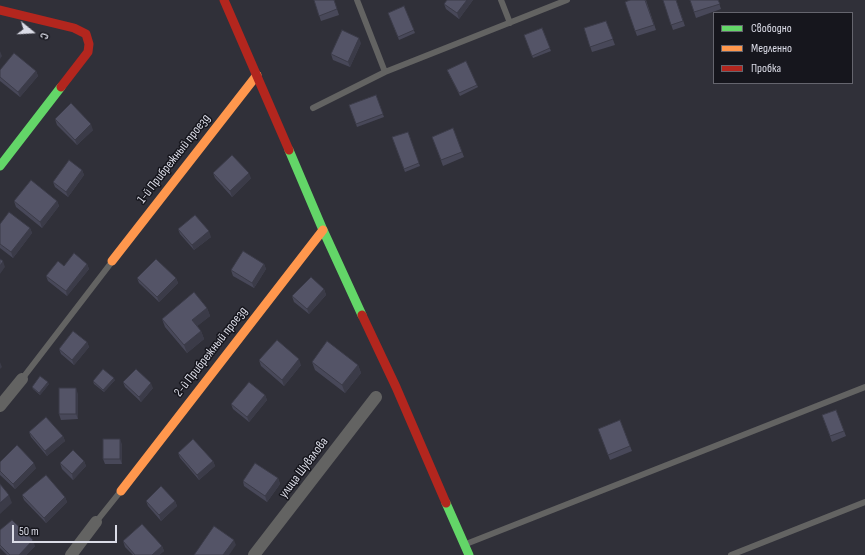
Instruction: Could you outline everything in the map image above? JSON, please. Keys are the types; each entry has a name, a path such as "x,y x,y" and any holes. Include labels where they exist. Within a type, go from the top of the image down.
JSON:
{"street":[{"path":"224,0 323,230 396,386 469,555"},
{"path":"0,10 74,28 86,34 89,44 88,52 0,166"},
{"name":"1-й Прибрежный проезд","path":"112,261 257,75"},
{"name":"2-й Прибрежный проезд","path":"121,491 323,230"},
{"path":"0,406 22,379"},
{"name":"улица Шувалова","path":"254,555 376,397"},
{"path":"71,555 96,522"}],"lane":[{"path":"357,0 385,72"},
{"path":"501,0 510,23"},
{"path":"313,108 385,72 567,0"},
{"path":"22,379 112,261"},
{"path":"464,545 865,387"},
{"path":"96,522 121,491"},
{"path":"731,555 865,502"}],"building":[{"path":"314,0 334,0 337,9 319,16"},
{"path":"447,0 467,0 457,13 444,4"},
{"path":"630,0 645,0 654,25 635,31 625,2"},
{"path":"663,0 676,0 683,21 671,25"},
{"path":"690,0 718,0 720,4 694,12"},
{"path":"404,6 414,30 398,37 388,13"},
{"path":"606,21 613,39 590,47 584,28"},
{"path":"542,28 550,48 532,56 524,35"},
{"path":"342,30 359,38 348,62 331,54"},
{"path":"14,53 36,71 18,92 0,77 0,70"},
{"path":"466,61 477,85 459,93 447,70"},
{"path":"376,95 383,114 356,124 349,105"},
{"path":"71,103 91,124 75,140 55,119"},
{"path":"453,128 462,152 441,160 432,137"},
{"path":"408,132 419,163 404,169 392,137"},
{"path":"232,155 249,173 230,191 213,173"},
{"path":"69,160 82,170 66,192 53,182"},
{"path":"31,180 57,201 40,222 14,201"},
{"path":"9,212 30,228 11,252 0,244 0,224"},
{"path":"195,215 209,231 192,245 178,229"},
{"path":"243,251 264,264 252,283 231,270"},
{"path":"74,253 87,264 66,291 46,276 58,261 64,266"},
{"path":"0,259 3,261 0,266"},
{"path":"156,259 176,278 157,297 137,278"},
{"path":"311,277 324,289 307,309 292,296"},
{"path":"194,292 207,308 192,320 201,331 184,345 162,319"},
{"path":"73,331 87,342 72,360 59,349"},
{"path":"277,340 299,359 282,380 259,360"},
{"path":"327,341 358,365 342,385 312,362"},
{"path":"103,369 114,378 103,390 93,381"},
{"path":"136,369 151,383 139,397 123,382"},
{"path":"40,376 48,382 39,393 32,387"},
{"path":"249,382 265,395 247,417 231,404"},
{"path":"59,388 76,388 76,414 59,414"},
{"path":"836,410 844,431 830,436 822,415"},
{"path":"46,417 63,436 45,451 29,432"},
{"path":"620,420 630,446 608,455 598,429"},
{"path":"103,439 120,439 120,459 103,459"},
{"path":"193,439 213,461 197,475 178,453"},
{"path":"17,445 34,463 13,484 0,471 0,462"},
{"path":"73,450 84,461 72,474 60,463"},
{"path":"255,463 278,478 265,496 243,481"},
{"path":"46,475 65,497 44,518 22,495"},
{"path":"0,484 9,495 0,503"},
{"path":"161,486 175,501 159,515 146,501"},
{"path":"12,520 33,540 19,555 10,555 0,545 0,530"},
{"path":"142,524 162,546 152,555 135,555 123,541"},
{"path":"214,526 234,540 223,555 194,555"}],"traffic: fast":[{"path":"0,166 61,87"},
{"path":"289,150 323,230 362,315"},
{"path":"446,503 469,555"}],"traffic: slow":[{"path":"112,261 257,75"},
{"path":"121,491 323,230"}],"traffic: jam":[{"path":"224,0 289,150"},
{"path":"0,10 74,28 86,34 89,44 88,52 61,87"},
{"path":"362,315 396,387 446,503"}]}
